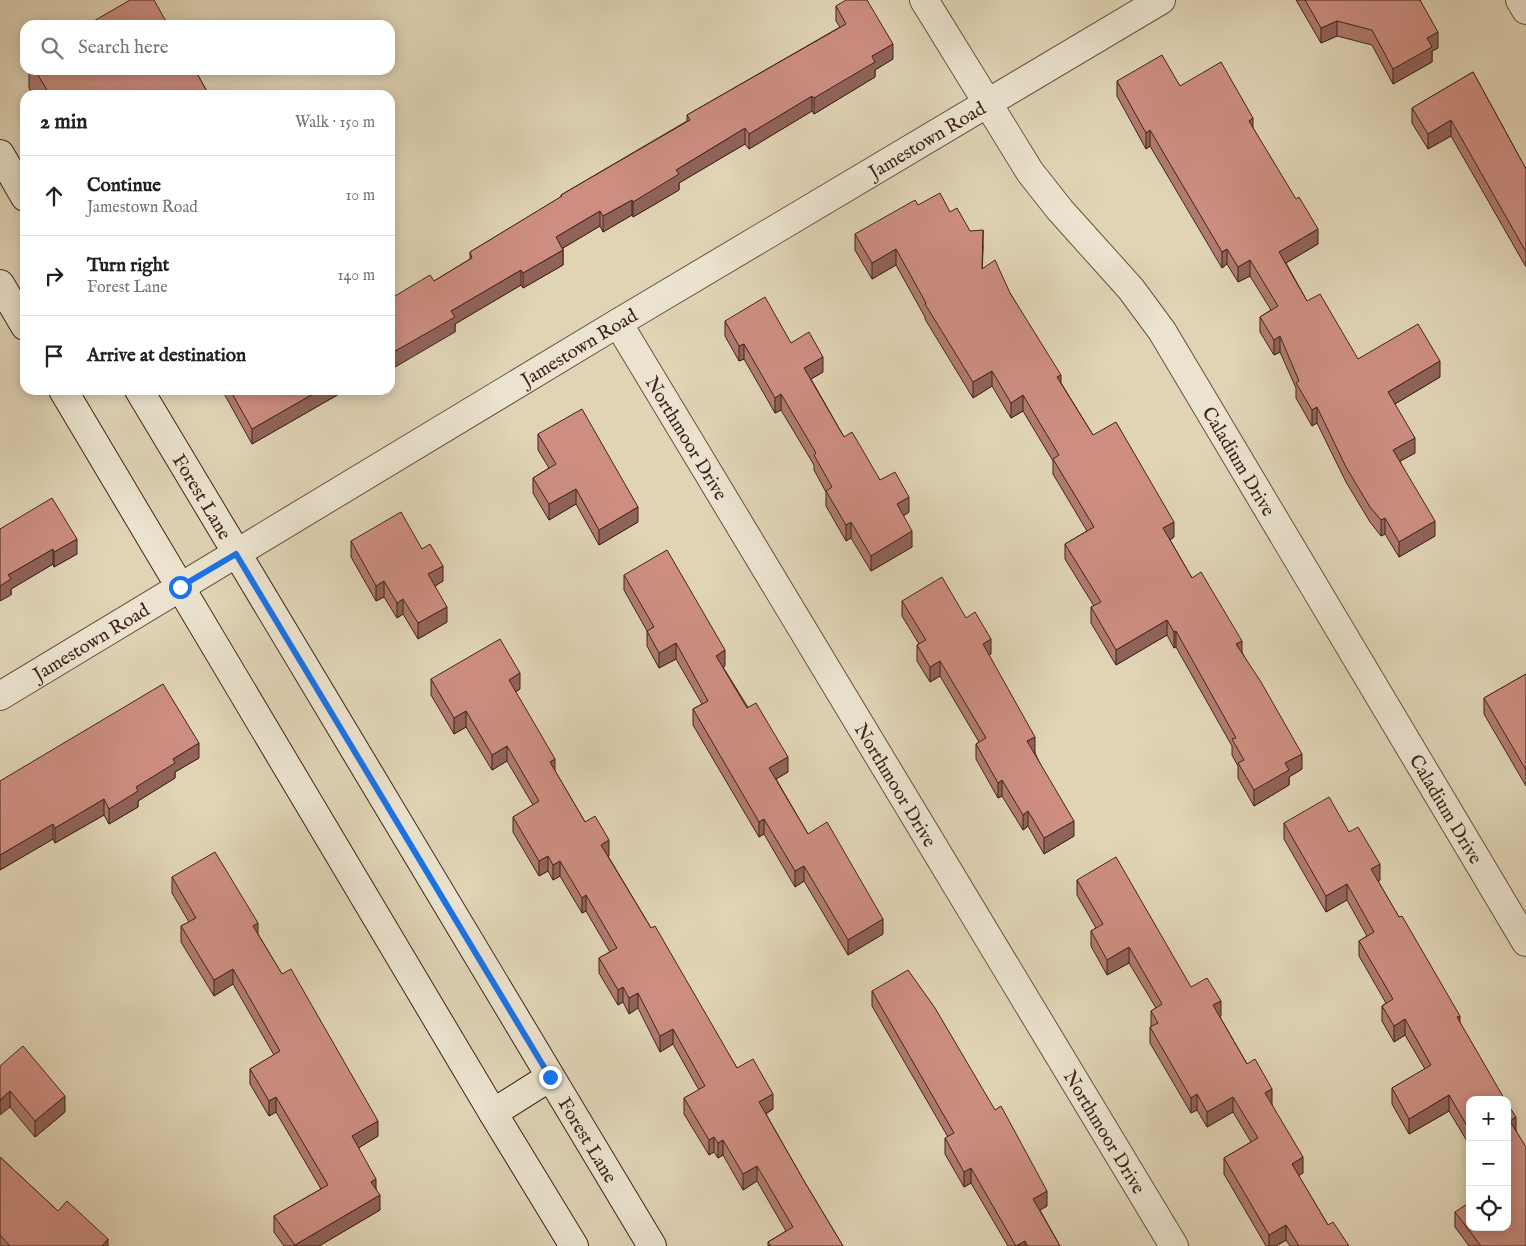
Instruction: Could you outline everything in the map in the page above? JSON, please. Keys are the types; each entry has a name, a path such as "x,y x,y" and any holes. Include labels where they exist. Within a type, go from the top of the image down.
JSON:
{"street":[{"name":"Caladium Drive","path":"924,0 1030,172 1060,210 1131,289 1162,332 1526,942"},
{"name":"Jamestown Road","path":"0,696 618,323 1161,0"},
{"path":"1520,0 1526,10"},
{"path":"0,154 20,188"},
{"path":"0,284 20,315"},
{"name":"Northmoor Drive","path":"618,323 1174,1246"},
{"path":"66,395 574,1246"},
{"name":"Forest Lane","path":"142,395 652,1246"},
{"path":"493,1113 550,1077"}],"building":[{"path":"130,0 154,0 165,20 96,20"},
{"path":"846,0 867,0 893,44 872,56 875,62 814,98 812,96 749,134 745,128 676,170 679,174 633,202 632,200 603,216 600,211 556,237 563,250 523,273 521,270 451,311 455,317 395,351 395,296 430,275 434,281 472,258 470,252 561,195 690,120 687,115 846,24 836,6"},
{"path":"1305,0 1420,0 1438,32 1427,38 1432,47 1393,69 1372,30 1337,21 1321,28"},
{"path":"1162,55 1180,86 1221,62 1253,118 1249,121 1296,199 1299,197 1318,229 1279,252 1307,301 1320,294 1358,359 1418,324 1440,361 1388,392 1415,438 1393,450 1435,521 1399,542 1385,518 1381,520 1370,507 1346,467 1317,407 1312,410 1296,383 1299,381 1280,336 1274,340 1260,317 1278,306 1250,260 1238,267 1227,249 1222,252 1150,130 1146,133 1117,81"},
{"path":"1473,72 1526,169 1526,252 1451,120 1428,134 1412,108"},
{"path":"38,75 198,75 206,90 47,90"},
{"path":"940,193 950,212 957,208 970,231 983,230 982,269 995,260 1010,293 1061,375 1057,377 1093,435 1116,422 1174,522 1163,528 1192,578 1201,572 1242,641 1236,644 1261,682 1302,754 1285,763 1289,770 1254,790 1238,763 1244,760 1232,739 1236,738 1176,631 1174,632 1167,620 1116,650 1091,607 1101,602 1065,544 1094,527 1053,459 1059,455 1023,395 1011,403 992,371 973,382 925,304 896,249 872,263 855,234 915,200 918,205"},
{"path":"765,297 791,343 809,332 823,357 804,368 844,437 852,432 880,480 895,472 909,497 897,504 912,531 871,556 851,522 846,525 826,491 832,487 814,455 816,453 781,394 775,398 744,344 739,346 725,321"},
{"path":"233,395 311,395 252,429"},
{"path":"582,409 638,507 599,530 576,489 549,504 533,478 556,464 538,434"},
{"path":"52,498 77,539 54,552 53,549 8,575 11,579 0,586 0,529"},
{"path":"401,512 422,549 430,544 443,566 428,574 447,607 418,623 403,599 397,603 384,581 376,586 351,541"},
{"path":"667,550 725,650 716,656 747,708 756,703 788,757 769,768 808,834 827,822 883,919 848,940 804,866 795,871 764,819 759,822 693,709 708,701 676,643 659,653 647,631 654,627 624,575"},
{"path":"942,577 966,618 975,612 991,639 983,644 1035,737 1027,741 1074,821 1044,838 1028,811 1023,815 1002,780 998,783 976,744 986,738 940,661 930,667 917,645 926,640 902,601"},
{"path":"500,639 520,673 509,680 555,759 550,762 585,822 595,816 609,840 601,845 651,928 655,926 737,1068 753,1059 773,1094 759,1102 843,1246 771,1246 768,1242 793,1227 757,1166 743,1174 723,1140 718,1143 714,1137 709,1140 684,1098 705,1086 673,1029 660,1036 638,993 629,998 623,987 618,990 599,958 617,948 586,895 582,898 560,861 553,865 548,856 539,861 513,817 539,801 507,746 492,755 466,711 454,718 431,679"},
{"path":"1526,674 1526,770 1484,698"},
{"path":"163,684 199,743 173,759 175,763 136,787 138,791 109,809 104,799 55,828 53,824 0,855 0,781"},
{"path":"1329,797 1349,832 1358,827 1380,864 1371,869 1399,917 1402,916 1460,1016 1457,1017 1503,1096 1466,1096 1466,1124 1449,1095 1409,1119 1392,1088 1431,1065 1405,1019 1394,1026 1382,1006 1393,999 1359,941 1374,932 1347,884 1326,896 1284,823"},
{"path":"215,852 258,923 253,926 282,974 291,969 378,1121 352,1136 376,1179 371,1182 380,1195 295,1245 274,1216 328,1185 276,1097 269,1101 250,1069 280,1051 233,969 214,980 181,926 196,918 172,877"},
{"path":"1116,857 1191,987 1207,978 1221,1001 1213,1005 1247,1064 1255,1059 1272,1089 1265,1093 1303,1157 1292,1164 1328,1225 1333,1222 1349,1246 1299,1246 1286,1225 1269,1235 1224,1158 1258,1138 1233,1097 1207,1112 1197,1094 1191,1098 1150,1027 1158,1023 1151,1011 1162,1004 1129,947 1107,960 1091,931 1103,924 1077,880"},
{"path":"908,970 935,1008 995,1110 1001,1106 1047,1191 1033,1199 1060,1246 1028,1246 1025,1241 1016,1246 971,1168 964,1172 945,1138 954,1133 872,991"},
{"path":"23,1046 65,1096 35,1121 10,1091 0,1100 0,1066"},
{"path":"1511,1109 1516,1117 1511,1120"},
{"path":"1511,1123 1526,1147 1526,1246 1481,1246 1470,1231 1511,1231"},
{"path":"0,1157 58,1211 67,1201 108,1239 102,1246 10,1246 0,1235"},
{"path":"1466,1205 1466,1226 1455,1212"}],"route":[{"path":"180,587 236,554 550,1077"}]}
